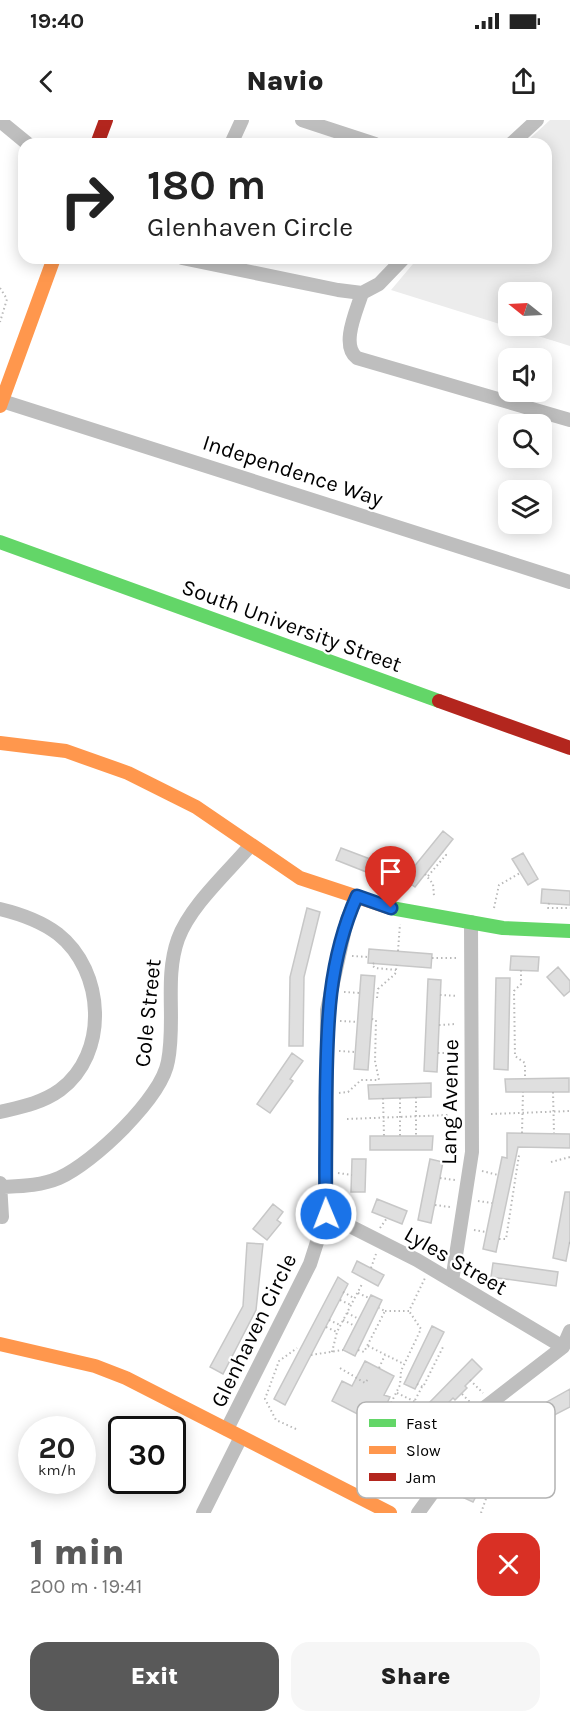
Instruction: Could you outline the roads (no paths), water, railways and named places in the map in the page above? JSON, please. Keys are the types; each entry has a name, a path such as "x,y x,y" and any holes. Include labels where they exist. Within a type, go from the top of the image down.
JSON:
{"street":[{"path":"99,138 106,120"},
{"path":"234,138 242,120"},
{"path":"302,120 357,138"},
{"path":"518,138 537,120"},
{"path":"0,121 21,138"},
{"path":"1,403 52,264"},
{"path":"211,264 362,293 379,284 398,264"},
{"path":"362,293 349,345 350,351 357,358 570,420"},
{"name":"Independence Way","path":"1,403 570,582"},
{"name":"South University Street","path":"0,543 570,748"},
{"path":"0,743 66,751 128,773 196,807 300,878 392,908 503,928 570,931"},
{"name":"Cole Street","path":"0,1185 42,1183 74,1170 128,1123 153,1095 164,1077 169,1059 172,967 178,938 191,915 250,846"},
{"name":"Glenhaven Circle","path":"227,1429 310,1264 326,1214 327,1010 347,920 357,896"},
{"path":"0,909 45,925 68,943 86,969 94,997 95,1011 95,1027 88,1053 69,1082 41,1101 0,1112"},
{"name":"Lang Avenue","path":"452,1281 472,1152 471,922"},
{"path":"0,1185 2,1217"},
{"name":"Lyles Street","path":"326,1214 452,1281 563,1347"},
{"path":"492,1402 563,1347 570,1331"},
{"path":"0,1344 109,1371 357,1496"},
{"path":"203,1513 241,1437"},
{"path":"361,1498 390,1513"},
{"path":"418,1513 429,1498"}]}
